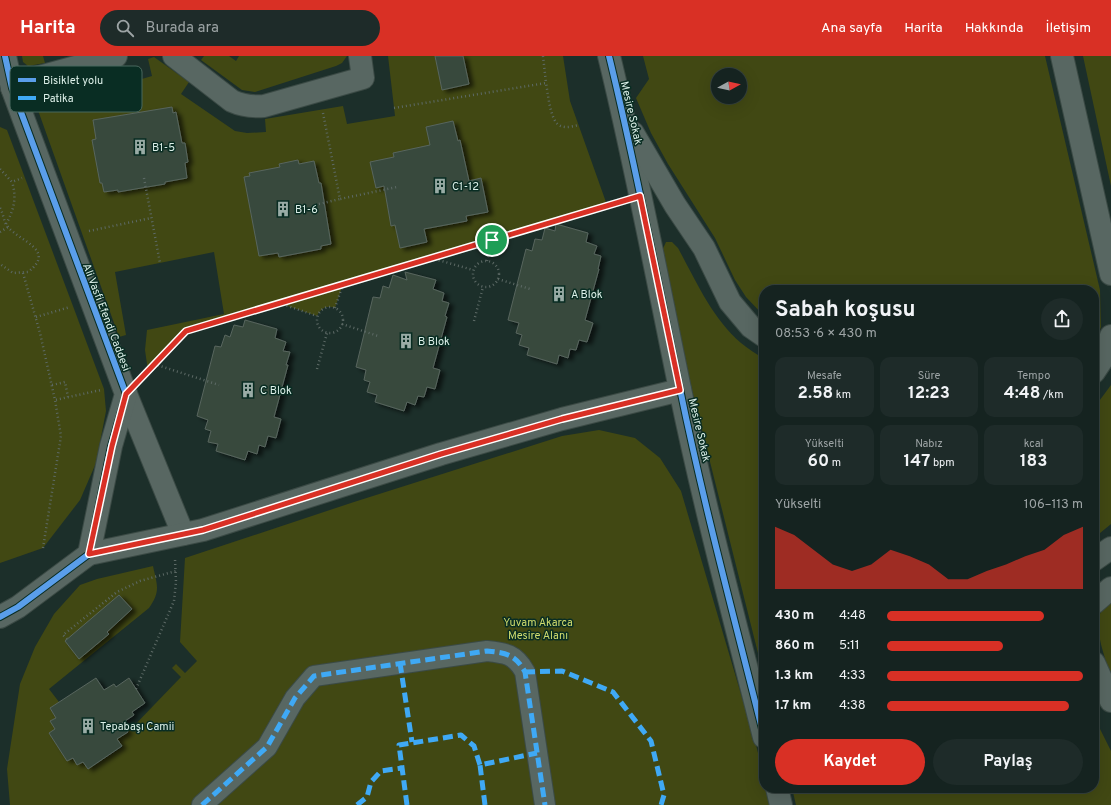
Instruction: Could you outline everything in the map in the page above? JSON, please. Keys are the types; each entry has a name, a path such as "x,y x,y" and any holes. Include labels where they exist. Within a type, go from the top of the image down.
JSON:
{"street":[{"name":"Ali Vasfi Efendi Caddesi","path":"5,56 10,79"},
{"path":"79,66 116,56"},
{"path":"174,56 232,101 243,106 264,106 363,78 360,56"},
{"name":"Mesire Sokak","path":"609,56 624,117 680,390 759,717"},
{"path":"1062,56 1111,274"},
{"name":"Ali Vasfi Efendi Caddesi","path":"21,112 126,394 183,534"},
{"path":"624,117 675,206 704,248 730,302 751,327 759,333"},
{"path":"1099,364 1111,336"},
{"path":"0,617 18,607 89,554 203,530 441,454 562,419 680,390"},
{"path":"89,554 112,446 126,394"},
{"path":"1099,556 1111,548"},
{"path":"1099,599 1111,588"},
{"path":"202,805 267,747 295,698 314,676 487,651 509,654 521,665 525,672 545,805"},
{"path":"1099,673 1111,701"},
{"path":"778,793 781,805"}],"path":[{"path":"543,56 546,82 553,117 558,125 565,127 579,125"},
{"path":"394,108 546,82"},
{"path":"319,91 340,200"},
{"path":"0,169 12,182 15,190 14,210 6,224"},
{"path":"12,182 24,177"},
{"path":"144,178 160,263"},
{"path":"315,205 397,188"},
{"path":"126,394 186,331 640,196"},
{"path":"0,208 4,212 8,227 30,243 38,254 38,262 34,268 23,273 13,273 0,264"},
{"path":"82,232 151,218"},
{"path":"0,232 8,227"},
{"path":"487,261 492,240"},
{"path":"431,258 473,270"},
{"path":"487,261 495,265 497,268 498,279 492,287 483,288 475,283 472,274 478,263 487,261"},
{"path":"23,273 36,317 52,385 61,436 43,548"},
{"path":"498,279 530,289"},
{"path":"335,308 343,284"},
{"path":"474,321 483,288"},
{"path":"279,303 317,316"},
{"path":"36,317 73,306"},
{"path":"331,306 335,308 342,313 342,324 336,332 323,332 317,325 317,316 322,309 331,306"},
{"path":"342,324 378,336"},
{"path":"317,369 327,333"},
{"path":"154,364 219,385"},
{"path":"52,385 65,382 68,396"},
{"path":"55,400 104,389"},
{"path":"67,639 63,635 117,592 140,581 176,571 174,601 136,689"}],"green space":[{"path":"22,56 43,56 45,63 28,66 23,62"},
{"path":"204,56 229,56 236,61 239,56 347,56 342,63 336,66 255,92 242,90 201,60"},
{"path":"388,56 563,56 570,101 607,205 343,284 335,308 324,308 317,316 279,303 186,331 148,371 145,350 147,330 224,314 214,252 115,272 126,335 119,337 39,112 142,112 142,79 152,76 148,59 154,57 189,82 181,94 235,131 247,133 266,132 265,119 343,106 347,124 395,116"},
{"path":"643,56 1045,56 1099,285 759,285 759,311 746,297 735,280 715,238 668,164 651,133 636,98 649,79"},
{"path":"1083,56 1111,56 1111,186"},
{"path":"0,127 7,130 104,389 106,411 96,463 80,500 43,548 0,563"},
{"path":"666,242 672,242 678,248 698,286 721,322 741,343 759,355 759,657 691,386 661,253"},
{"path":"1099,286 1101,327 1099,332"},
{"path":"1111,385 1111,524 1099,534 1099,401"},
{"name":"Yuvam Akarca Mesire Alanı","path":"599,430 635,438 660,458 681,491 756,745 759,757 759,793 768,793 771,805 10,805 7,769 20,684 35,647 54,614 80,585 97,579 153,566 157,588 153,602 149,608 49,689 59,702 50,708 56,718 50,721 55,729 49,733 67,761 73,758 77,765 83,762 88,769 122,747 117,739 128,732 181,677 172,668 176,664 185,673 197,661 180,642 185,558 354,502 562,436"},
{"path":"1111,601 1111,674 1102,649 1099,634 1099,617 1104,607"},
{"path":"1099,727 1111,751 1111,805 796,805 793,793 1099,793"}],"building":[{"path":"435,56 463,56 469,84 442,90"},
{"name":"B1-5","path":"172,107 173,113 176,112 182,143 185,143 188,162 185,163 187,178 165,182 165,184 118,192 118,190 104,192 102,183 100,183 92,140 96,139 93,120"},
{"name":"C1-12","path":"453,121 458,141 460,140 469,181 481,178 488,212 466,216 467,221 424,229 427,242 400,248 395,225 391,226 384,186 376,188 370,162 394,157 393,153 430,145 426,127"},
{"name":"B1-6","path":"298,160 299,164 314,161 319,183 321,183 331,244 321,246 321,249 279,257 278,253 259,256 244,177 250,176 249,173 280,167 279,164"},
{"name":"A Blok","path":"556,224 588,233 586,242 597,246 594,254 601,256 599,269 585,320 593,323 587,342 579,340 576,350 570,349 568,358 559,355 557,364 527,355 529,348 519,345 522,335 516,333 519,323 508,320 526,249 532,251 535,239 542,240 545,228 555,231"},
{"name":"B Blok","path":"405,272 436,280 433,289 444,293 442,301 449,303 445,316 447,317 433,368 440,370 435,389 427,387 424,397 418,396 415,405 407,402 404,411 375,402 377,395 367,392 370,382 364,380 366,370 356,367 373,297 380,298 383,286 389,288 393,275 407,280"},
{"name":"C Blok","path":"245,320 277,329 275,338 286,342 283,351 290,352 274,417 281,419 276,438 268,436 265,447 259,445 257,454 248,451 245,460 216,451 218,444 208,442 211,431 205,429 208,420 197,416 215,346 221,347 225,335 230,337 234,325 243,327"},
{"path":"119,595 132,609 107,632 109,634 79,659 65,641"},
{"name":"Tepabaşı Camii","path":"96,678 104,690 114,684 116,687 129,678 145,703 132,712 134,715 122,723 128,732 117,739 122,746 88,769 83,762 77,765 73,758 67,761 49,733 55,729 50,721 56,718 50,708"}],"marked path":[{"path":"202,805 267,747 295,698 314,676 487,651 505,654 514,658 518,661 525,672 545,805"},
{"path":"400,663 412,742"},
{"path":"525,672 562,671 613,692 651,741 664,795 661,805"},
{"path":"407,805 399,745 461,735 474,746 480,765"},
{"path":"485,805 480,765 537,753"},
{"path":"357,805 367,797 371,782 381,771 402,768"}],"cycle path":[{"path":"5,56 10,79"},
{"path":"609,56 637,180 699,476 759,717"},
{"path":"0,617 18,607 89,554 111,446 126,394 21,112"}],"place":[{"name":"B1-5","path":"140,147"},
{"name":"C1-12","path":"440,186"},
{"name":"B1-6","path":"283,209"},
{"name":"A Blok","path":"559,294"},
{"name":"B Blok","path":"406,341"},
{"name":"C Blok","path":"248,390"},
{"name":"Tepabaşı Camii","path":"88,726"}],"route":[{"path":"640,196 673,349 680,390 562,419 441,454 203,530 89,554 112,446 126,394 186,331 492,240 640,196"}]}
